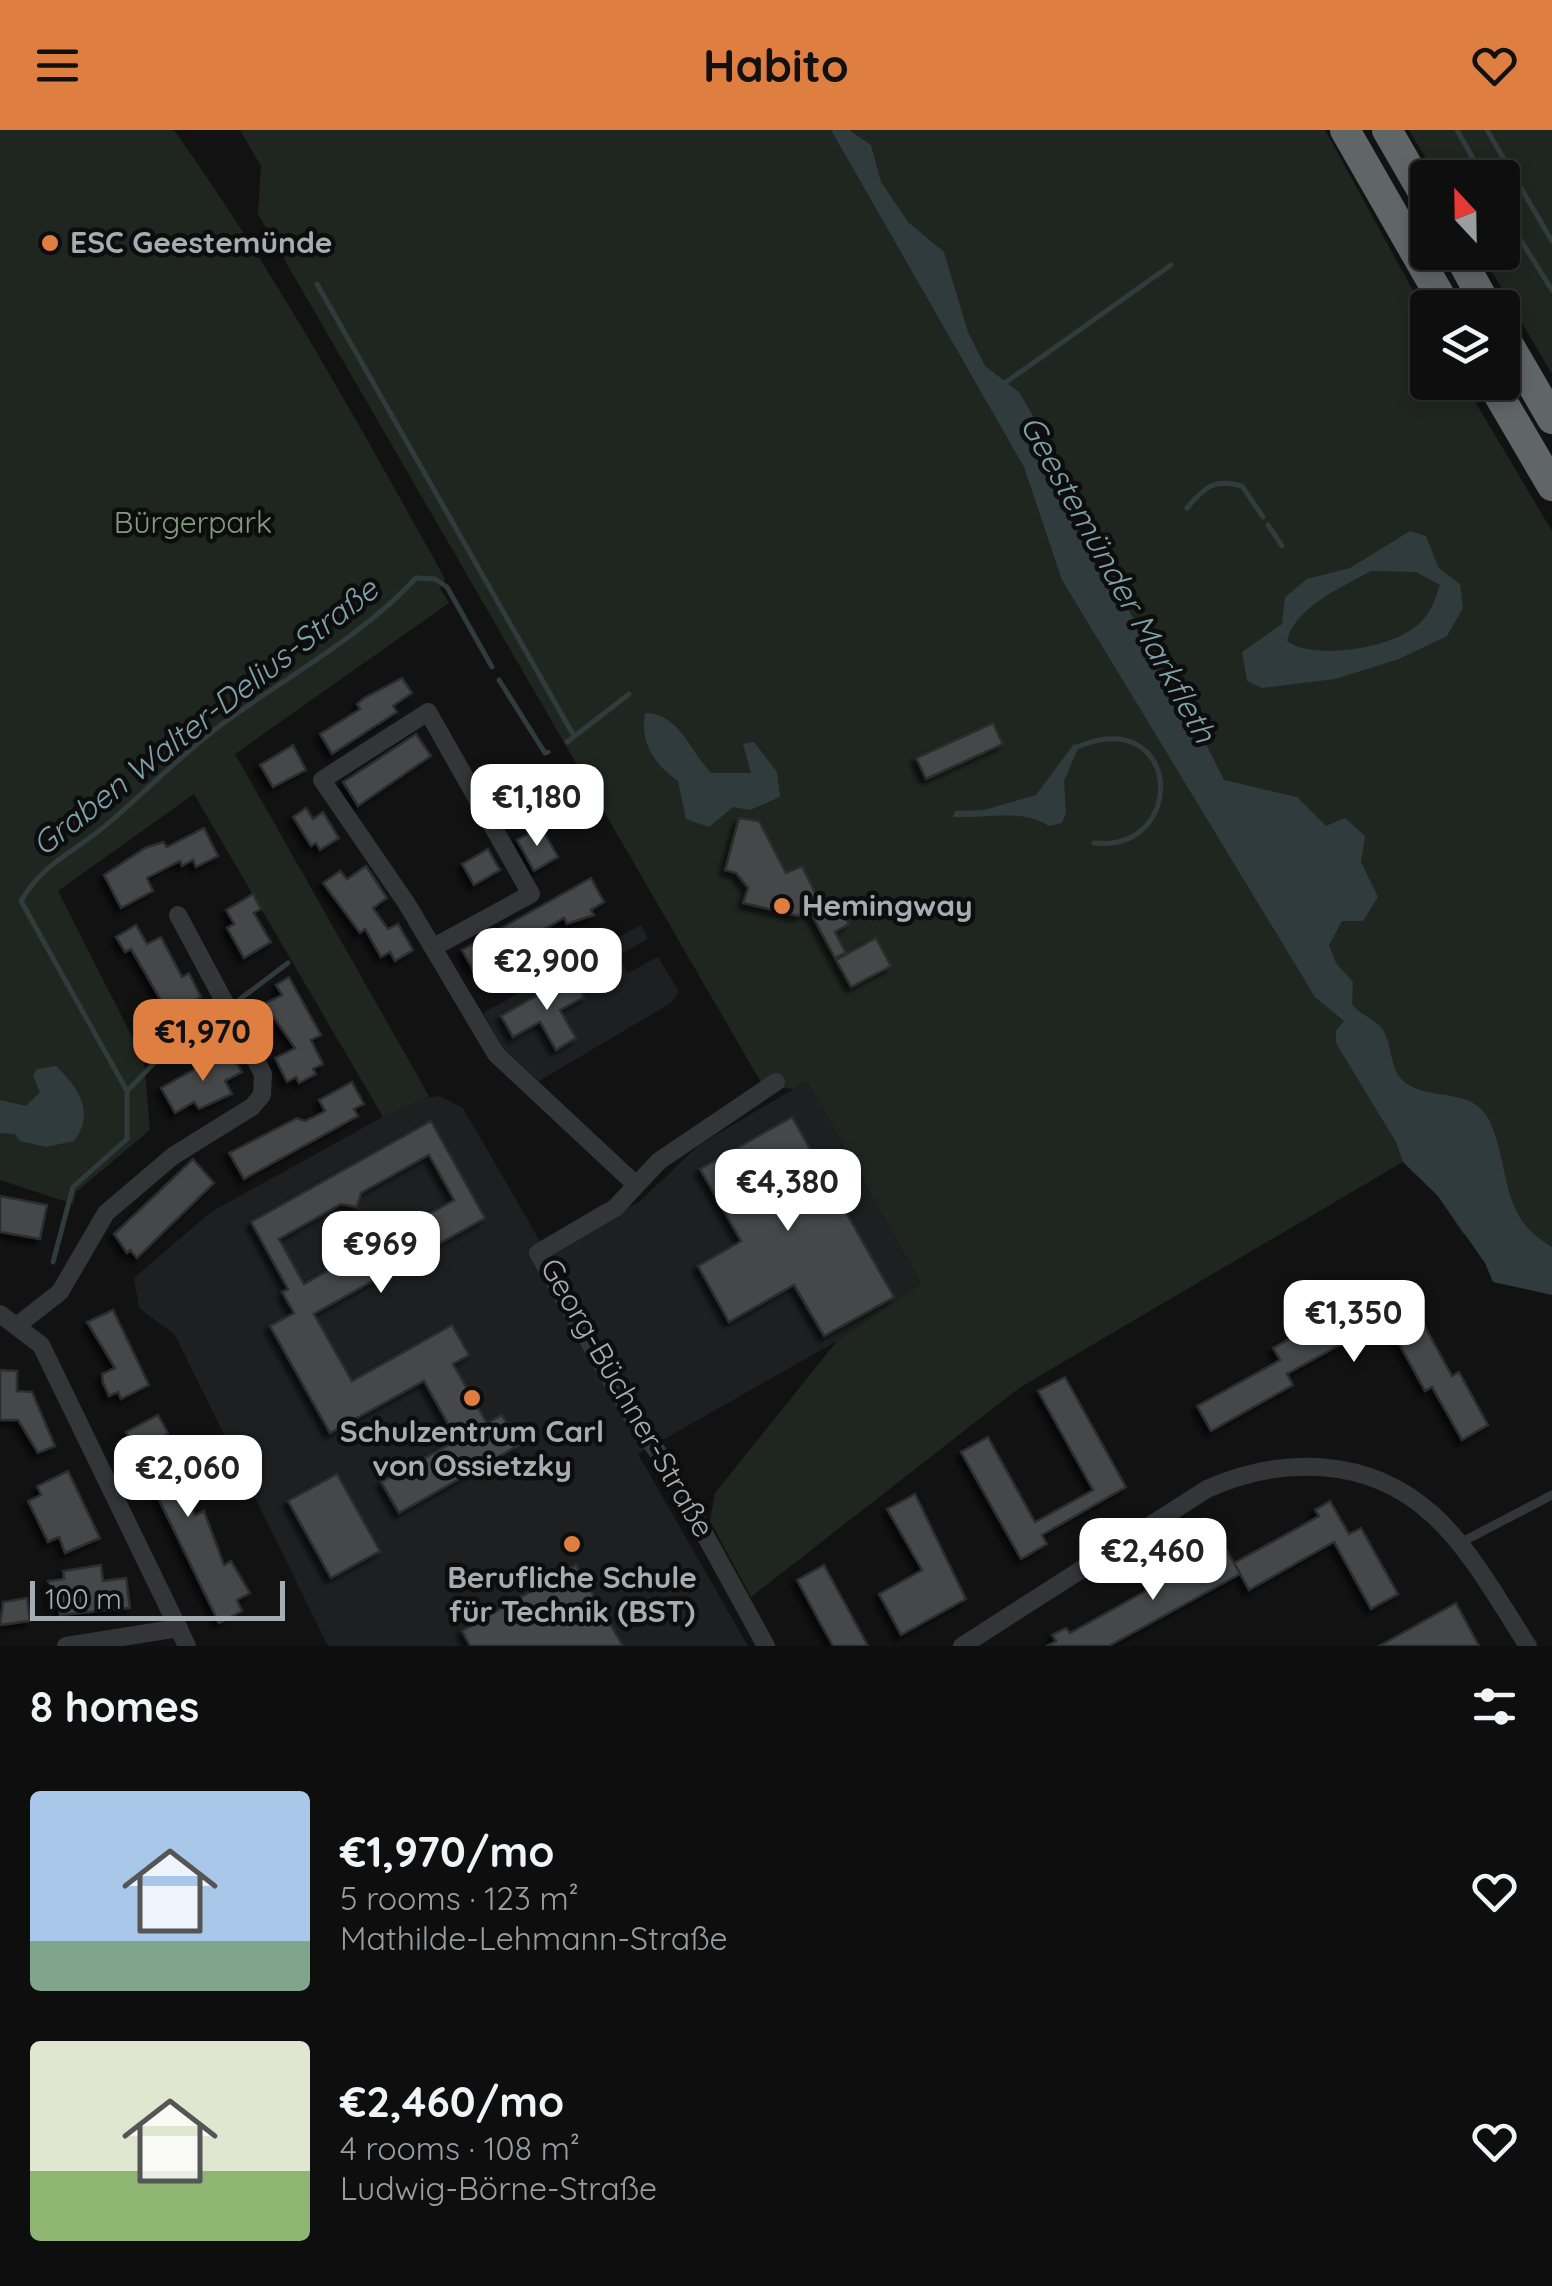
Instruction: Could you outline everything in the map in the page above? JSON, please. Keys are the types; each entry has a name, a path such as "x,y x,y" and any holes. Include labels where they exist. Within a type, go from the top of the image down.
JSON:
{"highway":[{"path":"1345,130 1437,290"},
{"path":"1387,130 1410,170"},
{"path":"1520,364 1552,419"},
{"path":"1502,400 1552,486"}],"street":[{"path":"434,947 531,894 428,712 322,780 434,947 496,1054 636,1184"},
{"path":"19,1324 60,1292 106,1213 173,1156 252,1107 262,1095 263,1074 178,915"},
{"name":"Georg-Büchner-Straße","path":"766,1646 665,1462 633,1418 538,1252 616,1208 659,1161 776,1082"},
{"path":"0,1314 19,1324 40,1345 187,1646"},
{"path":"962,1646 1206,1489 1239,1474 1277,1466 1336,1468 1396,1488 1432,1514 1458,1545 1528,1646"},
{"path":"66,1646 179,1628"}],"lane":[{"path":"1458,1545 1552,1495"}],"shaded area":[{"path":"831,130 849,130 871,145 881,182 908,222 944,252 968,332 985,366 1019,392 1039,426 1039,457 1058,483 1093,561 1121,597 1161,666 1188,732 1206,744 1224,780 1297,797 1326,826 1345,818 1365,836 1361,862 1378,897 1363,921 1342,921 1329,945 1336,963 1353,982 1352,1004 1382,1029 1394,1067 1406,1083 1473,1103 1489,1120 1514,1206 1534,1235 1552,1247 1552,1295 1493,1282 1485,1263 1438,1196 1403,1162 1396,1142 1336,1043 1336,1031 1344,1021 1315,997 1062,580 1024,467"},
{"path":"1410,531 1426,536 1438,567 1460,584 1463,608 1447,636 1399,659 1335,679 1262,688 1247,681 1242,652 1282,624 1285,597 1307,579 1350,568","holes":["1371,571 1416,572 1440,585 1428,613 1411,630 1377,644 1336,651 1300,647 1287,641 1309,608"]},
{"path":"645,713 676,726 711,773 751,773 743,744 754,742 777,772 780,797 750,810 733,807 709,827 686,819 678,781 656,760 647,744"},
{"path":"1074,744 1079,746 1064,781 1066,813 1062,823 1049,826 1015,816 953,817 955,811 984,810 1036,795"},
{"path":"641,925 648,939 618,956 628,973 658,957 679,992 671,1003 539,1081 503,1048 483,1013"},
{"path":"56,1066 82,1101 84,1120 74,1141 46,1147 20,1141 15,1134 0,1133 0,1100 26,1106 40,1092 33,1076 37,1069"},
{"name":"Schulzentrum Carl von Ossietzky","path":"807,1081 921,1283 837,1341 638,1454 748,1646 328,1646 175,1335 139,1308 134,1278 211,1212 417,1098 440,1096 463,1108 540,1241 604,1203 612,1217 640,1201 699,1145"}],"green space":[{"name":"Bürgerpark","path":"0,130 174,130 282,294 349,407 445,579 440,588 449,603 235,754 429,1096 383,1117 194,794 58,891 144,1060 150,1130 76,1192 73,1204 0,1180"},
{"path":"240,130 1325,130 1413,290 1410,400 1474,400 1552,531 1552,1247 1530,1235 1463,1234 1438,1196 1403,1162 1019,1388 751,1597 710,1521 715,1493 837,1341 921,1283 807,1081 793,1089 763,1086 258,214 261,166","holes":["739,818 759,821 786,873 802,866 820,903 798,916 744,903 748,888 740,874 725,870"]},
{"path":"1409,130 1552,130 1552,374 1520,319 1520,290 1503,290 1491,270 1520,270 1520,160 1427,160"}],"building":[{"path":"402,678 412,693 393,706 397,712 332,754 320,734 360,709 357,704 364,698"},
{"path":"993,723 1003,744 926,779 916,758"},
{"path":"416,734 431,756 358,806 343,782"},
{"path":"293,745 306,770 273,787 260,765"},
{"path":"306,808 313,819 323,812 339,838 320,850 316,843 311,846 293,817"},
{"path":"739,818 759,821 786,873 802,866 828,919 842,911 849,924 835,932 846,953 835,958 809,910 798,916 743,903 748,888 736,873 725,870"},
{"path":"541,827 558,857 534,871 517,840"},
{"path":"204,828 218,856 196,867 193,860 182,866 180,861 147,878 153,891 121,908 104,875 145,848 163,842 167,847"},
{"path":"488,849 500,870 474,885 462,864"},
{"path":"366,866 387,898 373,908 388,929 398,924 413,950 395,961 390,952 381,957 365,929 360,933 323,883 340,871 347,879"},
{"path":"591,878 604,902 591,910 594,915 567,924 564,918 473,970 462,950"},
{"path":"253,894 261,909 254,913 271,942 244,958 227,928 234,924 226,910"},
{"path":"136,925 147,944 161,937 182,977 189,973 201,997 169,1014 131,949 125,952 116,937"},
{"path":"876,938 891,966 851,987 836,960"},
{"path":"572,975 584,997 560,1010 576,1038 556,1050 540,1022 513,1037 501,1016"},
{"path":"289,977 321,1035 311,1040 323,1064 313,1069 316,1074 299,1083 296,1077 287,1082 275,1058 295,1048 264,1004 282,995 276,985"},
{"path":"229,1050 242,1072 225,1081 232,1094 199,1109 194,1102 175,1113 161,1088"},
{"path":"352,1082 364,1104 354,1109 358,1116 244,1179 229,1153 297,1118 305,1121 325,1111 319,1100"},
{"path":"792,1117 894,1297 824,1336 794,1285 729,1322 698,1266 741,1241 700,1169"},
{"path":"431,1121 485,1218 314,1314 352,1381 452,1325 469,1355 453,1364 487,1423 502,1415 519,1445 399,1513 381,1482 457,1440 424,1381 330,1433 270,1326 294,1313 282,1292 288,1289 251,1222","holes":["429,1155 454,1200 304,1284 279,1239 341,1204 357,1207 361,1193"]},
{"path":"193,1159 214,1183 137,1258 130,1250 127,1253 114,1234"},
{"path":"0,1196 47,1205 40,1239 0,1232"},
{"path":"1385,1287 1404,1320 1417,1312 1452,1376 1459,1372 1488,1425 1462,1440 1432,1387 1425,1391 1390,1327 1353,1348 1349,1340 1287,1374 1293,1385 1211,1431 1197,1406 1280,1360 1273,1348 1335,1314 1339,1321 1375,1301 1371,1295"},
{"path":"113,1310 149,1385 121,1399 118,1392 109,1396 103,1383 102,1374 115,1368 87,1322"},
{"path":"0,1370 17,1371 17,1391 32,1392 55,1446 38,1453 18,1420 0,1420"},
{"path":"1065,1377 1126,1487 1042,1535 1047,1544 1021,1559 961,1452 988,1437 1035,1522 1093,1490 1038,1391"},
{"path":"158,1415 168,1433 161,1437 180,1473 190,1468 197,1484 183,1491 195,1515 204,1511 224,1565 231,1561 250,1593 237,1600 242,1611 219,1623 126,1432"},
{"path":"68,1471 100,1538 65,1553 59,1537 48,1542 28,1501 41,1495 37,1486"},
{"path":"337,1474 380,1551 331,1578 288,1501"},
{"path":"915,1494 966,1599 901,1635 879,1594 922,1570 887,1509"},
{"path":"1330,1501 1349,1534 1361,1528 1398,1594 1371,1609 1334,1542 1249,1590 1234,1563 1319,1516 1315,1510"},
{"path":"1225,1547 1240,1574 1109,1646 1046,1646 1056,1641 1052,1635 1066,1628 1070,1633"},
{"path":"101,1565 103,1581 126,1578 130,1608 60,1615 59,1605 51,1606 48,1581 64,1579 63,1571"},
{"path":"576,1565 623,1646 470,1646 462,1631"},
{"path":"824,1565 868,1646 833,1646 819,1621 797,1580"},
{"path":"27,1598 30,1621 0,1625 3,1602"},
{"path":"1456,1603 1479,1646 1379,1646"}],"waterway":[{"path":"1457,130 1474,160"},
{"path":"1487,130 1552,241"},
{"path":"1520,239 1552,290"},
{"path":"1002,385 1171,265"},
{"path":"317,284 574,736"},
{"path":"1187,508 1211,486 1224,483 1242,486 1263,517"},
{"path":"1268,525 1282,546"},
{"name":"Graben Walter-Delius-Straße","path":"53,1262 73,1187 127,1139 127,1091 21,901 30,887 206,736 371,620 416,578 435,579 447,587 492,667"},
{"name":"Graben Walter-Delius-Straße","path":"499,680 545,753 548,752"},
{"name":"Graben Walter-Delius-Straße","path":"567,742 629,694"},
{"path":"1075,748 1110,739 1136,744 1153,760 1160,782 1158,805 1146,826 1125,840 1094,843"},
{"path":"240,999 288,963"},
{"path":"128,1090 159,1058 217,1015"}],"place":[{"name":"ESC Geestemünde","path":"50,243"},
{"name":"Hemingway","path":"782,906"},
{"name":"Schulzentrum Carl von Ossietzky","path":"472,1398"},
{"name":"Berufliche Schule für Technik (BST)","path":"572,1544"}],"water label":[{"name":"Geestemünder Markfleth","path":"1118,579"}]}
